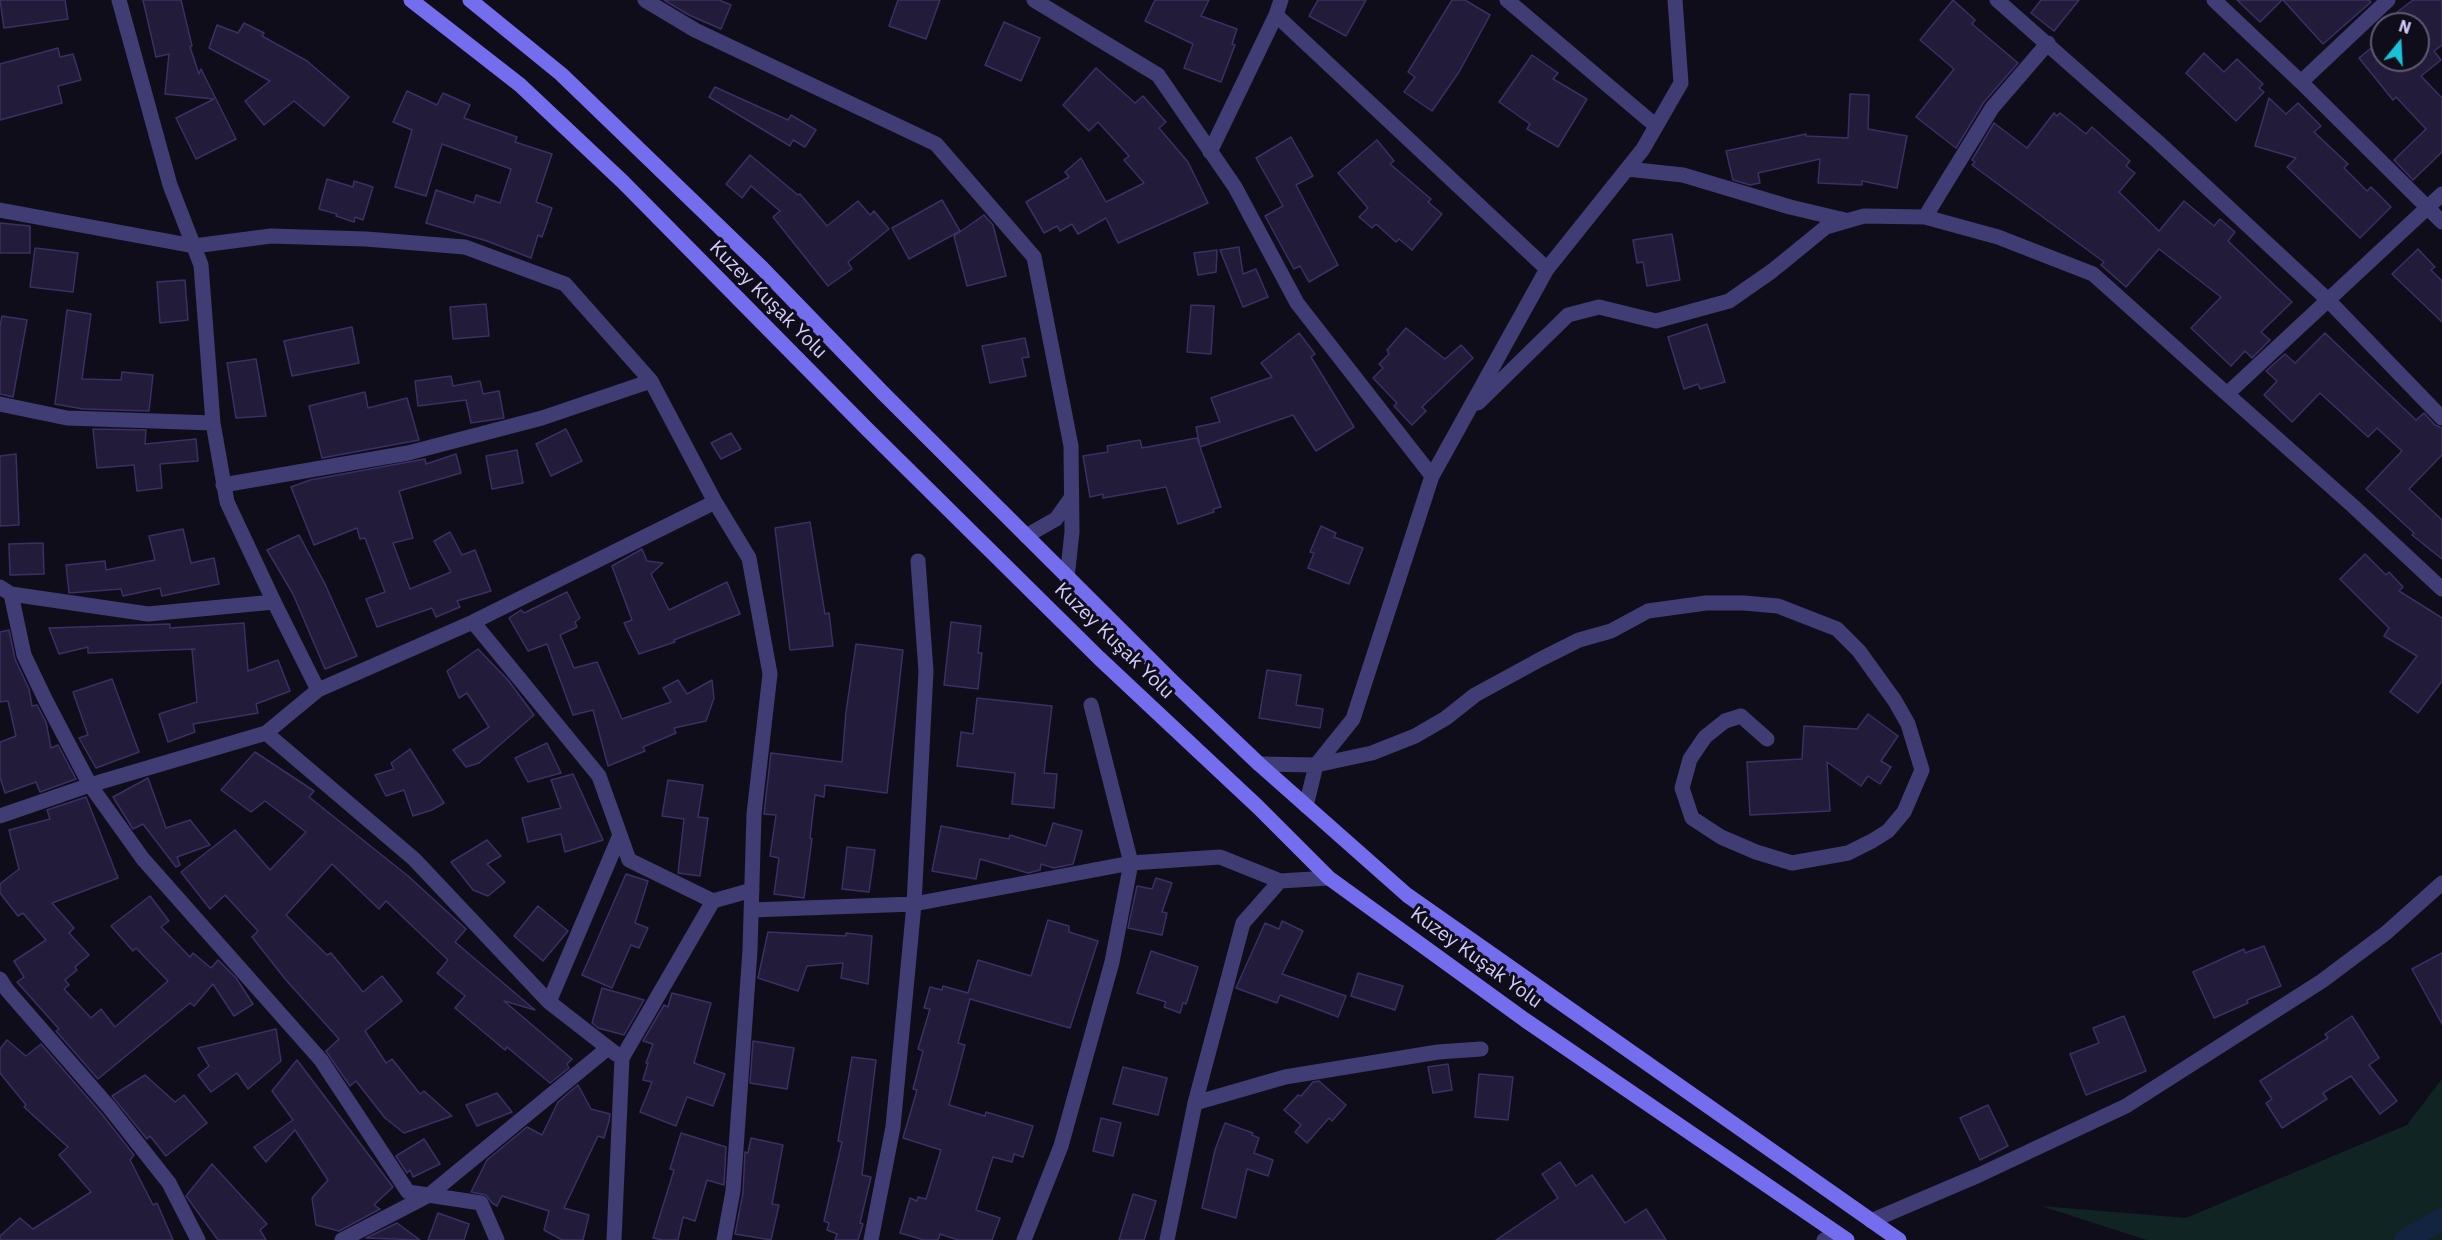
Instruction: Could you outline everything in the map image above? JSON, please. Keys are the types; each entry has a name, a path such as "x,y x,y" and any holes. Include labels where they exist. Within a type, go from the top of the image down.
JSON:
{"main road":[{"name":"Kuzey Kuşak Yolu","path":"411,0 520,85 622,182 1091,650 1258,807 1329,878 1525,1020 1835,1238"},
{"name":"Kuzey Kuşak Yolu","path":"470,0 561,74 762,268 1067,578 1259,764 1407,895 1899,1240"}],"street":[{"path":"119,0 170,185 201,265 213,423 227,502 318,690"},
{"path":"645,0 695,30 936,144 1034,257 1071,446 1072,532 1067,578"},
{"path":"1034,0 1158,75 1235,187 1297,303 1431,476"},
{"path":"1210,152 1276,15 1281,0"},
{"path":"1506,0 1656,126"},
{"path":"1306,806 1316,765 1353,719 1431,476 1547,268 1643,148 1681,83 1675,0"},
{"path":"1997,0 2048,43 2328,300 2442,418"},
{"path":"2214,0 2301,82 2442,222"},
{"path":"2301,82 2388,0"},
{"path":"1276,15 1547,268"},
{"path":"1925,217 1992,108 2048,43"},
{"path":"1627,169 1683,175 1790,207 1849,221"},
{"path":"2227,394 2442,194"},
{"path":"0,210 194,246 271,236 366,239 465,248 565,284 651,381 715,502 749,558 770,674 754,814 751,910 733,1191 724,1240"},
{"path":"1465,416 1568,315 1599,307 1656,321 1729,301 1772,271 1826,227 1864,216 1925,217 1998,237 2093,274 2353,506 2442,589"},
{"path":"223,485 408,453 542,418 651,381"},
{"path":"0,404 67,418 213,423"},
{"path":"1026,536 1056,519 1071,498"},
{"path":"0,816 90,785 266,733 318,690 473,622 715,502"},
{"path":"871,1240 893,1127 914,904 926,671 918,561"},
{"path":"274,602 148,614 4,586 24,655 90,785 142,859 321,1060 408,1192 481,1203 498,1240"},
{"path":"1259,764 1316,765 1372,753 1415,736 1446,718 1475,695 1541,659 1579,640 1611,631 1648,611 1706,603 1734,603 1778,606 1837,629 1859,651 1895,701 1908,724 1922,770 1904,812 1888,831 1872,842 1848,853 1792,862 1756,852 1721,837 1692,818 1682,788 1690,759 1705,737 1725,722 1741,716 1767,739"},
{"path":"473,622 600,776 629,860 713,901 752,890"},
{"path":"1024,1240 1061,1146 1112,962 1131,863 1091,705"},
{"path":"266,733 414,859 549,1002 622,1058"},
{"path":"549,1002 620,835"},
{"path":"751,910 914,904 1131,863 1220,857 1280,881 1329,878"},
{"path":"1167,1240 1195,1103 1243,923 1280,881"},
{"path":"1870,1221 2126,1106 2322,981 2386,933 2442,883"},
{"path":"614,1240 622,1058 713,901"},
{"path":"0,979 7,990 109,1107 169,1183 198,1240"},
{"path":"342,1240 429,1195 608,1048"},
{"path":"1195,1103 1285,1077 1438,1052 1481,1049"}],"green space":[{"path":"2442,1079 2442,1240 2147,1240 2041,1206 2186,1218 2407,1125"}],"building":[{"path":"0,0 65,0 68,19 4,28"},
{"path":"143,0 181,0 192,46 190,47 199,74 201,69 236,139 196,159 176,118 214,99 165,94 169,54 156,57"},
{"path":"664,0 719,0 731,5 721,29 689,15"},
{"path":"898,0 940,0 926,39 889,26"},
{"path":"1155,0 1209,0 1201,16 1237,29 1232,44 1235,45 1221,82 1184,68 1193,44 1145,21"},
{"path":"1318,0 1366,0 1346,36 1309,16"},
{"path":"1452,0 1465,0 1490,15 1459,72 1432,111 1404,92 1415,77 1408,72"},
{"path":"1953,0 1975,20 1972,24 2018,63 1984,102 1956,148 1916,117 1954,69 1920,40"},
{"path":"2041,0 2079,0 2054,31 2031,13"},
{"path":"2237,0 2282,0 2260,22"},
{"path":"2283,0 2369,0 2371,2 2323,44"},
{"path":"2413,0 2442,0 2442,45 2434,51 2441,60 2430,69 2430,12 2397,12"},
{"path":"1004,22 1040,38 1021,81 985,65"},
{"path":"244,23 264,33 262,36 307,61 349,97 324,126 294,101 264,125 245,101 270,81 209,48 217,25 238,33"},
{"path":"58,48 60,57 73,54 81,80 58,86 62,103 0,120 0,64"},
{"path":"2370,49 2370,72 2359,58"},
{"path":"2204,53 2224,72 2237,59 2263,84 2259,88 2264,92 2236,121 2186,73"},
{"path":"1532,55 1558,73 1553,79 1587,99 1558,147 1527,129 1530,124 1499,102"},
{"path":"1096,68 1135,103 1143,96 1166,122 1159,128 1188,162 1208,203 1118,243 1106,218 1078,234 1072,224 1060,231 1057,226 1044,233 1026,202 1069,177 1065,172 1081,158 1106,202 1144,183 1124,160 1129,156 1098,122 1089,131 1063,105"},
{"path":"2370,72 2426,72 2421,76 2442,98 2442,152 2413,180 2394,160 2426,129 2396,97 2393,100"},
{"path":"715,87 788,120 791,115 816,130 805,147 793,140 790,146 709,97"},
{"path":"407,91 437,105 443,93 470,105 464,118 517,137 515,142 552,154 536,202 552,208 542,237 538,235 531,258 487,241 426,223 436,190 474,203 476,195 500,203 511,169 442,144 426,196 395,187 412,130 393,122"},
{"path":"1850,94 1869,95 1868,129 1907,136 1897,188 1862,181 1862,185 1818,183 1820,159 1758,173 1760,183 1750,185 1733,180 1726,151 1806,134 1806,136 1848,138"},
{"path":"2269,98 2286,114 2298,103 2321,126 2314,132 2348,164 2344,168 2367,191 2371,187 2391,207 2360,238 2287,167 2296,158 2255,146"},
{"path":"2054,113 2057,116 2060,113 2086,134 2092,127 2130,161 2126,166 2135,173 2119,192 2159,231 2184,201 2214,226 2220,219 2235,232 2228,241 2292,302 2261,332 2270,340 2252,358 2245,351 2231,366 2191,328 2221,297 2159,249 2126,287 2101,265 2104,262 1972,165 1975,162 1972,160 1994,123 2027,148"},
{"path":"1291,137 1313,176 1296,185 1338,265 1309,282 1300,266 1294,269 1265,216 1283,206 1256,158"},
{"path":"1377,140 1394,161 1390,164 1431,199 1428,202 1442,214 1412,250 1399,239 1396,242 1376,224 1372,228 1359,217 1368,208 1338,173"},
{"path":"750,155 798,195 800,194 827,226 858,201 870,215 874,211 889,229 848,262 852,269 828,286 773,217 780,211 751,186 742,198 726,184"},
{"path":"327,179 353,187 354,181 373,187 363,220 355,217 354,222 319,209"},
{"path":"942,200 960,231 909,259 892,228"},
{"path":"984,215 993,225 1006,276 967,286 954,236"},
{"path":"0,223 30,226 30,253 0,253"},
{"path":"1672,234 1680,280 1647,286 1643,262 1637,263 1633,240"},
{"path":"1239,247 1243,274 1256,269 1268,297 1243,307 1220,250"},
{"path":"35,248 78,253 73,292 30,287"},
{"path":"2418,249 2435,267 2431,270 2442,281 2442,322 2392,274"},
{"path":"1217,250 1216,272 1198,275 1194,253"},
{"path":"185,280 188,320 160,323 157,282"},
{"path":"486,304 489,336 453,339 450,307"},
{"path":"1191,305 1214,306 1211,354 1187,352"},
{"path":"67,310 91,314 82,379 121,380 122,372 153,375 149,411 83,409 55,404"},
{"path":"2,316 27,320 13,397 0,394"},
{"path":"1707,324 1725,382 1700,389 1698,384 1684,389 1668,337"},
{"path":"352,327 359,363 292,376 284,341"},
{"path":"1406,328 1445,359 1461,345 1473,358 1422,407 1426,411 1412,425 1394,406 1397,403 1373,378 1383,368 1379,364 1389,354 1387,350"},
{"path":"1299,333 1315,354 1311,357 1354,427 1316,451 1293,415 1200,447 1221,507 1213,509 1214,512 1178,524 1166,487 1103,498 1103,494 1090,497 1083,456 1108,452 1107,446 1140,440 1142,448 1197,438 1200,446 1196,427 1220,422 1211,398 1272,377 1261,363"},
{"path":"2325,333 2416,420 2424,413 2435,425 2442,428 2442,455 2409,489 2442,520 2442,559 2412,535 2414,533 2366,489 2402,451 2377,428 2368,437 2320,393 2292,422 2264,395 2277,381 2266,371 2285,354 2295,363"},
{"path":"1025,338 1029,357 1022,358 1026,376 990,383 982,346"},
{"path":"256,359 266,416 236,418 227,363"},
{"path":"451,376 453,386 480,381 483,394 499,391 504,418 471,423 466,400 418,406 415,381"},
{"path":"365,392 368,408 407,398 419,440 322,458 309,406"},
{"path":"93,429 146,430 145,444 196,439 198,461 160,464 162,488 137,491 134,465 97,468"},
{"path":"566,429 582,461 551,476 536,444"},
{"path":"731,433 741,449 721,459 711,443"},
{"path":"517,450 523,483 492,489 486,456"},
{"path":"16,454 19,525 0,526 0,456"},
{"path":"456,454 461,473 399,491 413,538 393,543 410,589 451,572 434,541 450,532 462,555 475,550 491,591 457,601 460,607 436,617 432,608 377,627 366,599 385,592 365,538 360,539 357,528 314,545 291,487 310,480 425,459 426,464"},
{"path":"810,522 825,614 829,613 833,646 790,650 775,528"},
{"path":"1321,526 1336,533 1334,537 1363,548 1349,584 1308,568 1314,553 1310,552"},
{"path":"183,529 191,563 214,558 219,584 162,596 160,588 123,596 121,589 69,593 66,565 105,561 106,570 155,560 149,536"},
{"path":"299,535 325,584 357,656 325,669 293,594 267,550"},
{"path":"43,543 44,574 10,575 9,544"},
{"path":"642,549 647,561 663,563 651,574 669,610 727,582 740,614 674,640 675,642 639,654 624,623 632,620 612,566"},
{"path":"2365,554 2386,575 2389,572 2403,587 2399,591 2442,618 2442,681 2418,713 2390,692 2417,656 2384,636 2389,628 2340,579"},
{"path":"567,592 580,618 575,622 577,627 560,635 574,668 597,662 622,719 671,702 663,688 678,680 687,694 712,680 714,698 706,721 674,728 676,733 643,747 645,751 608,766 593,710 573,715 547,644 528,651 509,618 521,610 524,613"},
{"path":"951,622 981,626 978,653 982,653 978,689 944,685"},
{"path":"244,623 248,671 278,660 290,691 256,704 258,713 193,724 195,732 168,742 159,714 197,702 192,650 195,649 88,653 88,647 59,654 49,628 170,624 170,628"},
{"path":"9,630 15,659 29,689 32,706 37,705 46,722 51,748 58,745 76,779 40,792 36,782 5,793 0,777 0,742 16,736 8,701 0,702 0,632"},
{"path":"856,644 903,650 887,793 825,785 824,797 815,795 804,898 774,894 779,858 770,856 776,815 764,814 771,753 842,762 846,712"},
{"path":"478,649 508,680 534,715 479,763 466,767 453,750 489,727 467,693 459,698 447,671"},
{"path":"1267,670 1301,675 1296,705 1323,709 1320,728 1259,718"},
{"path":"112,679 139,752 96,768 79,738 88,735 73,692"},
{"path":"977,698 1052,706 1044,773 1057,774 1054,808 1012,804 1015,773 957,766 961,732 973,734"},
{"path":"1868,714 1898,736 1881,761 1891,767 1880,784 1868,776 1861,786 1827,762 1830,811 1750,815 1747,762 1802,759 1804,726 1857,729"},
{"path":"547,743 561,773 528,782 515,758"},
{"path":"410,749 444,803 432,810 413,816 404,790 386,796 375,775 394,769 391,763"},
{"path":"255,752 314,791 309,797 408,876 466,929 455,942 535,1010 504,1001 572,1059 567,1064 569,1068 550,1083 507,1047 505,1050 455,1008 465,996 437,973 448,960 386,901 379,909 332,864 286,915 327,955 331,953 363,992 382,976 402,1001 365,1031 386,1063 392,1059 420,1094 424,1091 452,1116 404,1133 385,1118 356,1081 350,1086 326,1051 339,1039 286,980 252,937 258,931 225,895 210,909 181,872 235,830 270,870 306,832 265,801 251,812 221,790"},
{"path":"573,774 603,840 565,852 561,834 528,842 522,818 561,808 551,780"},
{"path":"148,778 166,828 190,820 210,845 177,857 180,865 176,867 143,824 133,829 113,797"},
{"path":"668,780 703,785 698,817 708,818 700,876 678,873 684,819 662,816"},
{"path":"86,797 118,878 52,903 74,928 69,933 89,955 65,980 69,985 64,989 91,1018 101,1009 115,1027 168,981 136,948 133,951 111,926 150,896 169,921 161,927 190,957 193,953 211,968 218,960 236,978 253,1004 234,1016 213,984 194,1006 190,1003 98,1079 56,1031 59,1029 17,982 24,977 14,961 46,940 23,913 18,916 0,893 0,884 19,869 9,830 50,819 47,810"},
{"path":"1053,823 1082,831 1073,864 1054,868 1041,864 1040,870 1028,873 980,859 976,879 932,871 941,826 1009,839 1010,835 1046,846"},
{"path":"487,840 501,856 487,864 505,882 488,896 473,890 451,862"},
{"path":"847,847 875,850 869,892 842,889"},
{"path":"626,874 648,881 635,923 648,928 639,948 631,945 612,988 582,975"},
{"path":"1156,878 1172,883 1162,912 1167,913 1162,935 1128,928 1137,886 1152,889"},
{"path":"538,906 568,931 543,961 514,936"},
{"path":"1048,920 1069,926 1069,932 1098,941 1070,1028 970,999 958,1043 965,1045 949,1105 985,1116 986,1112 1033,1126 1023,1157 1014,1154 1012,1162 993,1157 976,1210 1000,1218 992,1240 958,1240 940,1234 938,1240 924,1240 900,1233 910,1198 917,1201 918,1197 926,1199 941,1150 903,1138 917,1090 913,1089 923,1051 918,1049 930,1009 924,1008 930,987 942,990 943,986 968,993 978,960 1031,976"},
{"path":"1282,921 1303,931 1282,974 1346,996 1338,1017 1280,995 1277,1003 1236,988 1265,923 1279,929"},
{"path":"768,932 846,936 846,933 872,936 868,984 841,978 843,963 807,966 798,991 758,978"},
{"path":"2264,946 2281,986 2247,1000 2248,1003 2214,1018 2193,972 2244,949 2245,953"},
{"path":"1151,951 1198,967 1186,1004 1183,1003 1180,1013 1164,1007 1166,1002 1137,993"},
{"path":"2442,953 2442,1024 2412,969"},
{"path":"1358,973 1403,986 1395,1010 1351,996"},
{"path":"602,988 644,1000 624,1035 598,1028 592,1023"},
{"path":"672,993 711,1003 694,1063 725,1074 713,1106 687,1097 676,1126 640,1112 652,1082 643,1080 653,1044 643,1041 664,1005 668,1007"},
{"path":"2124,1016 2146,1071 2086,1095 2070,1054 2099,1043 2093,1028"},
{"path":"2352,1016 2379,1058 2369,1065 2397,1101 2380,1114 2351,1076 2323,1093 2327,1099 2282,1128 2266,1103 2272,1099 2260,1081 2328,1038 2325,1034"},
{"path":"276,1029 281,1061 248,1089 237,1073 211,1092 198,1075 209,1066 198,1048"},
{"path":"7,1040 26,1056 41,1044 101,1113 134,1155 130,1160 153,1205 157,1203 173,1240 0,1240 0,1236 20,1218 33,1229 91,1192 59,1155 68,1147 24,1107 26,1105 0,1073 0,1049"},
{"path":"753,1041 794,1048 787,1089 750,1083"},
{"path":"852,1057 876,1060 862,1175 871,1177 858,1240 835,1240 837,1234 827,1230 829,1223 824,1221 842,1142 838,1141"},
{"path":"297,1060 393,1187 374,1205 380,1209 339,1231 316,1225 312,1198 328,1180 295,1130 266,1162 254,1147 293,1120 272,1091"},
{"path":"1448,1064 1452,1090 1433,1093 1428,1067"},
{"path":"1123,1067 1167,1078 1158,1115 1113,1104"},
{"path":"1479,1074 1513,1077 1508,1120 1475,1117"},
{"path":"145,1075 175,1102 184,1095 207,1123 166,1156 150,1136 147,1139 112,1096"},
{"path":"1319,1081 1346,1105 1332,1121 1329,1118 1307,1143 1295,1132 1301,1125 1284,1110 1313,1082"},
{"path":"578,1085 591,1109 610,1114 604,1138 598,1136 564,1208 589,1215 583,1240 562,1240 544,1230 549,1211 502,1196 497,1206 486,1195 471,1192 487,1160 527,1127 542,1135 558,1102"},
{"path":"497,1093 512,1112 477,1126 466,1105"},
{"path":"1988,1105 2008,1146 1980,1160 1960,1118"},
{"path":"1101,1118 1121,1123 1113,1156 1093,1151"},
{"path":"1225,1123 1253,1133 1252,1135 1259,1138 1254,1153 1273,1160 1268,1176 1247,1169 1236,1218 1202,1208 1215,1150"},
{"path":"681,1133 726,1147 724,1185 707,1180 695,1221 683,1217 678,1240 653,1238 674,1170 670,1169"},
{"path":"751,1138 783,1145 772,1204 779,1205 771,1240 735,1234 743,1193 745,1152 748,1153"},
{"path":"424,1139 440,1164 413,1177 410,1170 407,1173 396,1156"},
{"path":"1560,1162 1576,1186 1592,1175 1625,1223 1646,1209 1666,1240 1496,1240 1558,1198 1542,1174"},
{"path":"212,1164 267,1224 260,1230 266,1240 218,1240 186,1196"},
{"path":"1133,1194 1156,1201 1144,1240 1119,1240"},
{"path":"438,1213 469,1224 464,1240 428,1240"},
{"path":"397,1223 420,1240 366,1238"}],"waterway":[{"path":"2405,1240 2442,1219"}]}
